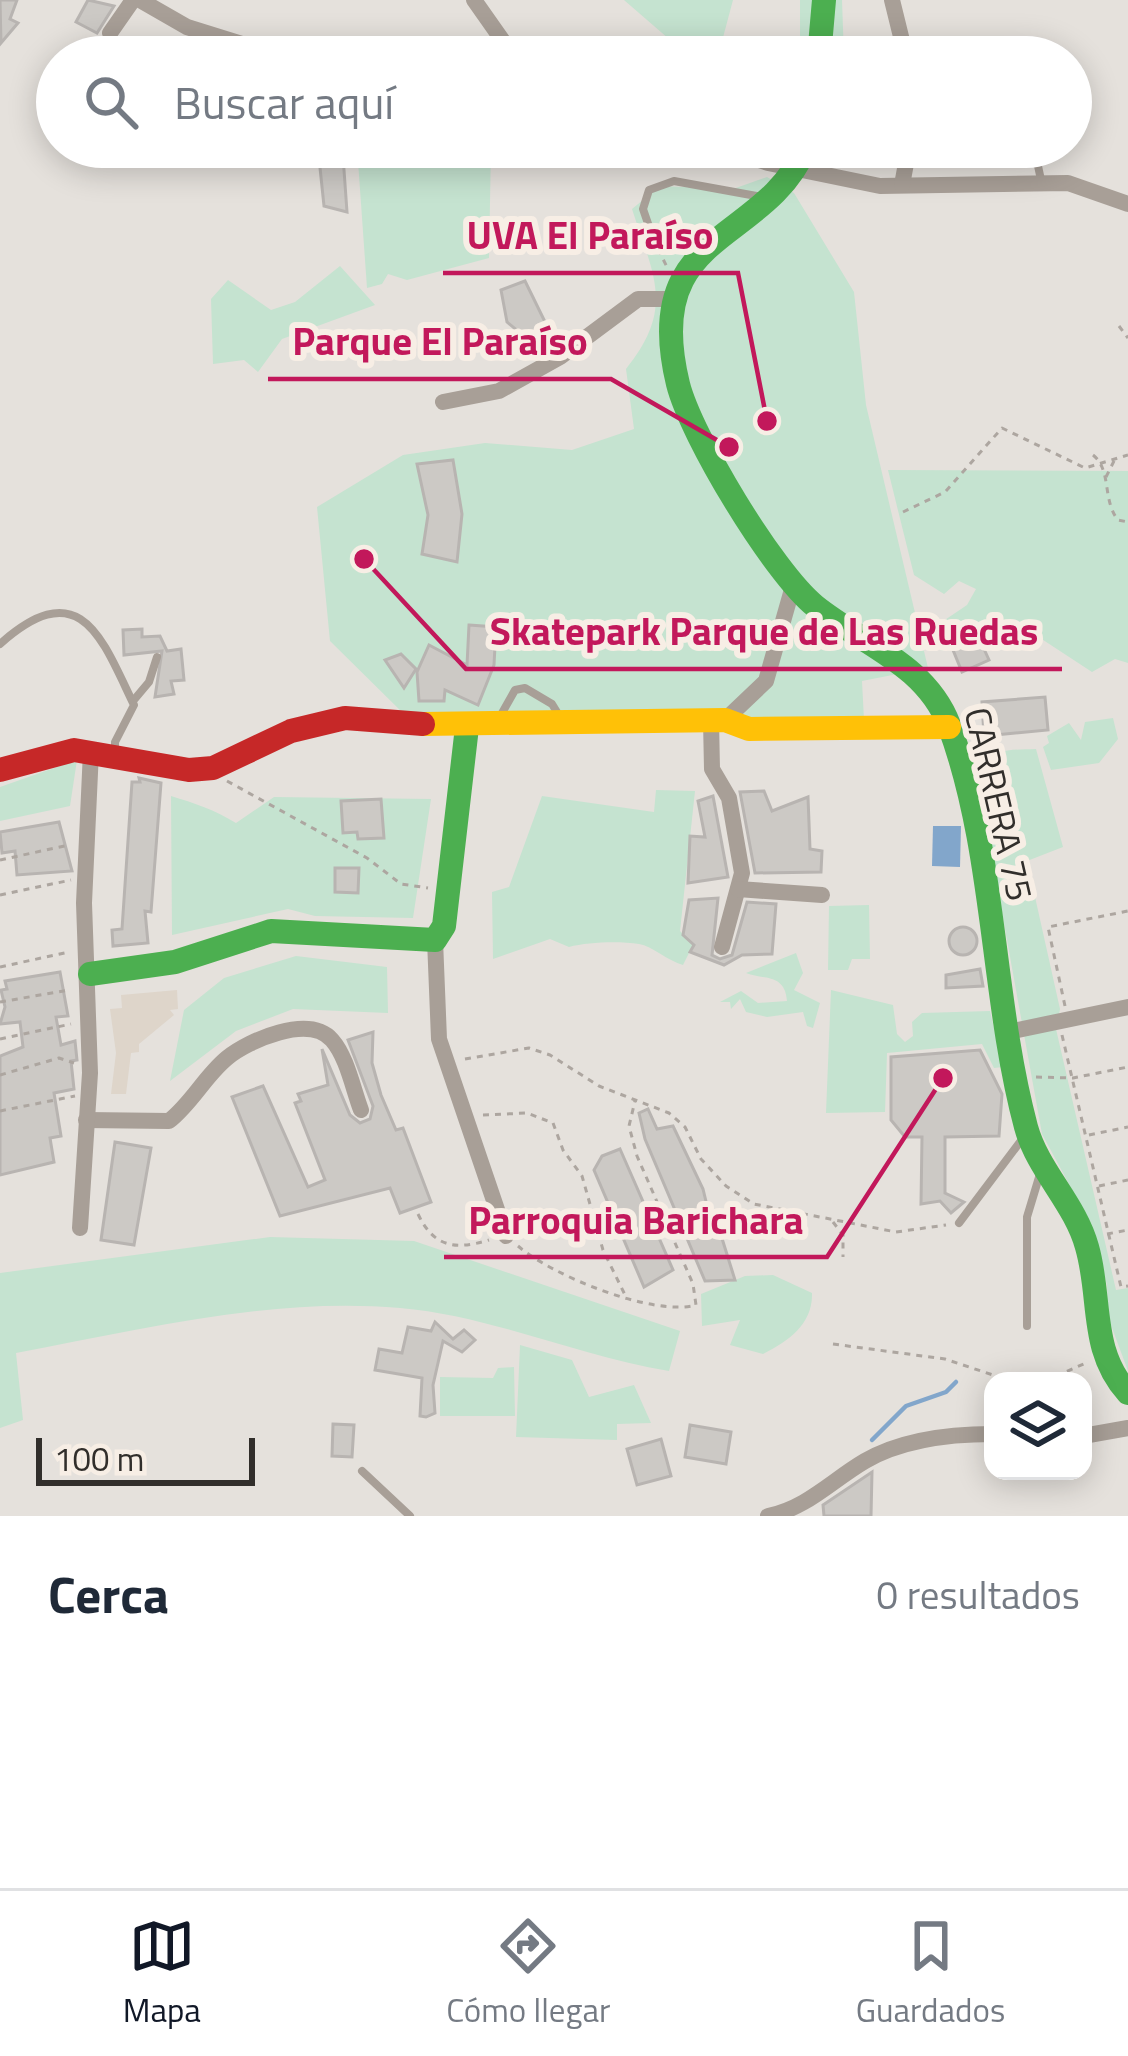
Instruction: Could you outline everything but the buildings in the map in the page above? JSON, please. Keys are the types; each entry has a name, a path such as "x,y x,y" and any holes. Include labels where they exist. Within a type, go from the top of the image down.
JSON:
{"street":[{"path":"110,33 137,0 187,27 216,36"},
{"path":"474,0 499,36"},
{"path":"821,36 824,0"},
{"path":"892,0 901,36"},
{"path":"443,402 499,391 560,357 638,299 676,295 694,253 766,198 793,168"},
{"path":"832,168 880,186 1068,184 1128,205"},
{"path":"902,185 905,168"},
{"name":"CARRERA 75","path":"676,295 670,348 678,385 793,586 845,630 910,671 940,701 949,727 1028,1134 1087,1242 1097,1289 1101,1357"},
{"path":"722,947 742,873 729,798 712,769 718,720 766,681 793,586"},
{"path":"0,770 51,753 103,753 189,770 213,768 318,722 345,718 467,727 718,720 749,729 949,727"},
{"path":"467,727 444,926 435,940 439,1039 506,1236"},
{"path":"80,1228 90,1062 85,843 103,753"},
{"path":"738,889 822,896"},
{"path":"90,981 175,962 271,931 435,940"},
{"path":"1008,1032 1128,1007"},
{"path":"86,1120 170,1121 235,1053 288,1031 313,1030 328,1034 338,1048 361,1110"},
{"path":"1101,1357 1128,1393"},
{"path":"1092,1434 1128,1428"},
{"path":"768,1516 794,1510 868,1460 915,1442 984,1435"}],"lane":[{"path":"1038,168 1041,182"},
{"path":"652,238 643,209 649,190 662,185 674,181 766,198"},
{"path":"0,644 41,616 77,617 98,628 133,701"},
{"path":"103,753 149,682 157,657"},
{"path":"496,726 515,690 525,688 552,704 564,723"},
{"path":"959,1222 1028,1134"},
{"path":"1027,1326 1027,1217 1043,1166"},
{"path":"362,1472 410,1516"}],"path":[{"path":"652,238 676,295"},
{"path":"1120,326 1128,337"},
{"path":"903,512 945,492 1002,428 1084,468 1128,455"},
{"path":"1093,455 1101,460 1109,509 1128,522"},
{"path":"1104,480 1116,458"},
{"path":"213,768 232,785 368,858 400,884 448,890"},
{"path":"0,860 85,843"},
{"path":"0,895 84,878"},
{"path":"1125,1287 1107,1234 1072,1078 1048,927 1128,911"},
{"path":"0,967 89,948"},
{"path":"0,1002 90,981"},
{"path":"0,1039 90,1020"},
{"path":"450,1069 492,1052 530,1048 685,1127 701,1160 754,1204 896,1232 959,1222"},
{"path":"0,1075 59,1058 90,1062"},
{"path":"1016,1079 1072,1078 1128,1066"},
{"path":"0,1111 88,1093"},
{"path":"418,1214 440,1243 462,1248 506,1236 527,1255 628,1301 682,1309 696,1305 693,1284 632,1139 629,1126 636,1100"},
{"path":"466,1117 512,1112 553,1123 563,1150 582,1176 603,1250 628,1301"},
{"path":"1087,1135 1128,1127"},
{"path":"1097,1186 1128,1180"},
{"path":"832,1221 843,1235 843,1256"},
{"path":"1107,1234 1128,1230"},
{"path":"833,1344 945,1359 984,1372"},
{"path":"1066,1372 1101,1357"}],"shaded area":[{"path":"177,990 178,1009 170,1010 174,1015 139,1044 139,1052 131,1053 126,1094 111,1094 116,1053 110,1009 122,1008 121,995"}],"green space":[{"path":"624,0 733,0 723,36 666,36"},
{"path":"800,0 842,0 843,36 800,36"},
{"path":"358,168 491,168 489,258 407,280 388,274 382,284 367,288"},
{"path":"767,177 794,193 854,292 866,405 928,668 862,681 864,720 409,719 330,641 317,507 403,455 485,443 572,450 634,429 626,369 651,328 656,292 632,209 660,186 733,189"},
{"path":"340,266 375,305 282,339 258,372 244,360 213,364 211,299 228,280 271,310 295,302"},
{"path":"888,470 1128,471 1128,663 1115,659 1092,672 1034,634 987,635 942,651 930,630 967,605 976,589 959,581 944,594 914,575"},
{"path":"1113,718 1118,739 1099,763 1051,770 1043,747 1049,743 1047,736 1069,723 1081,740 1085,722"},
{"path":"1036,749 1063,847 1027,861 1060,1009 1056,1029 1116,1290 1128,1288 1128,1371 1108,1317 1107,1285 1090,1223 1042,1134 976,767 997,753"},
{"path":"77,760 70,806 0,821 0,787"},
{"path":"656,790 695,791 680,931 693,945 683,965 639,944 569,947 550,939 493,959 492,892 509,887 542,796 654,812"},
{"path":"171,796 236,823 274,797 431,799 413,918 315,916 288,909 172,935"},
{"path":"869,905 870,959 852,959 848,970 828,970 829,906"},
{"path":"796,953 803,973 794,990 820,1003 813,1028 807,1026 803,1012 767,1017 746,1012 740,999 731,1009 730,1002 720,1002 741,991 758,1003 787,1001 778,982 746,973"},
{"path":"296,956 387,967 388,1013 293,1009 236,1031 170,1081 184,1010 224,978"},
{"path":"831,990 893,1005 897,1034 905,1042 913,1036 912,1022 922,1013 990,1011 1003,1067 994,1068 982,1044 887,1053 885,1112 826,1113"},
{"path":"270,1237 414,1241 680,1331 669,1371 434,1312 351,1306 255,1311 16,1353 23,1420 0,1428 0,1273"},
{"path":"773,1275 812,1293 804,1322 782,1343 763,1354 730,1345 740,1320 702,1326 701,1294 745,1276"},
{"path":"520,1345 572,1360 589,1397 634,1385 651,1423 617,1424 617,1440 516,1437"},
{"path":"514,1367 515,1416 440,1416 440,1377 493,1378 498,1368"}],"water":[{"path":"933,826 961,826 960,867 932,866"}],"waterway":[{"path":"872,1440 906,1406 946,1392 956,1382"}],"traffic: fast":[{"path":"821,36 824,0"},
{"path":"794,168 763,204 712,244 691,267 676,295 671,333 678,384 716,468 778,564 815,606 925,686 949,725 976,823 1026,1127 1081,1231 1102,1342 1128,1393"},
{"path":"90,974 175,962 271,931 435,940 444,926 467,727"}],"traffic: slow":[{"path":"423,724 725,720 749,729 949,727"}],"traffic: jam":[{"path":"0,770 74,750 189,770 213,768 291,731 345,718 423,724"}],"place":[{"name":"UVA El Paraíso","path":"767,421"},
{"name":"Parque El Paraíso","path":"729,447"},
{"name":"Skatepark Parque de Las Ruedas","path":"364,559"},
{"name":"Parroquia Barichara","path":"943,1078"}]}
